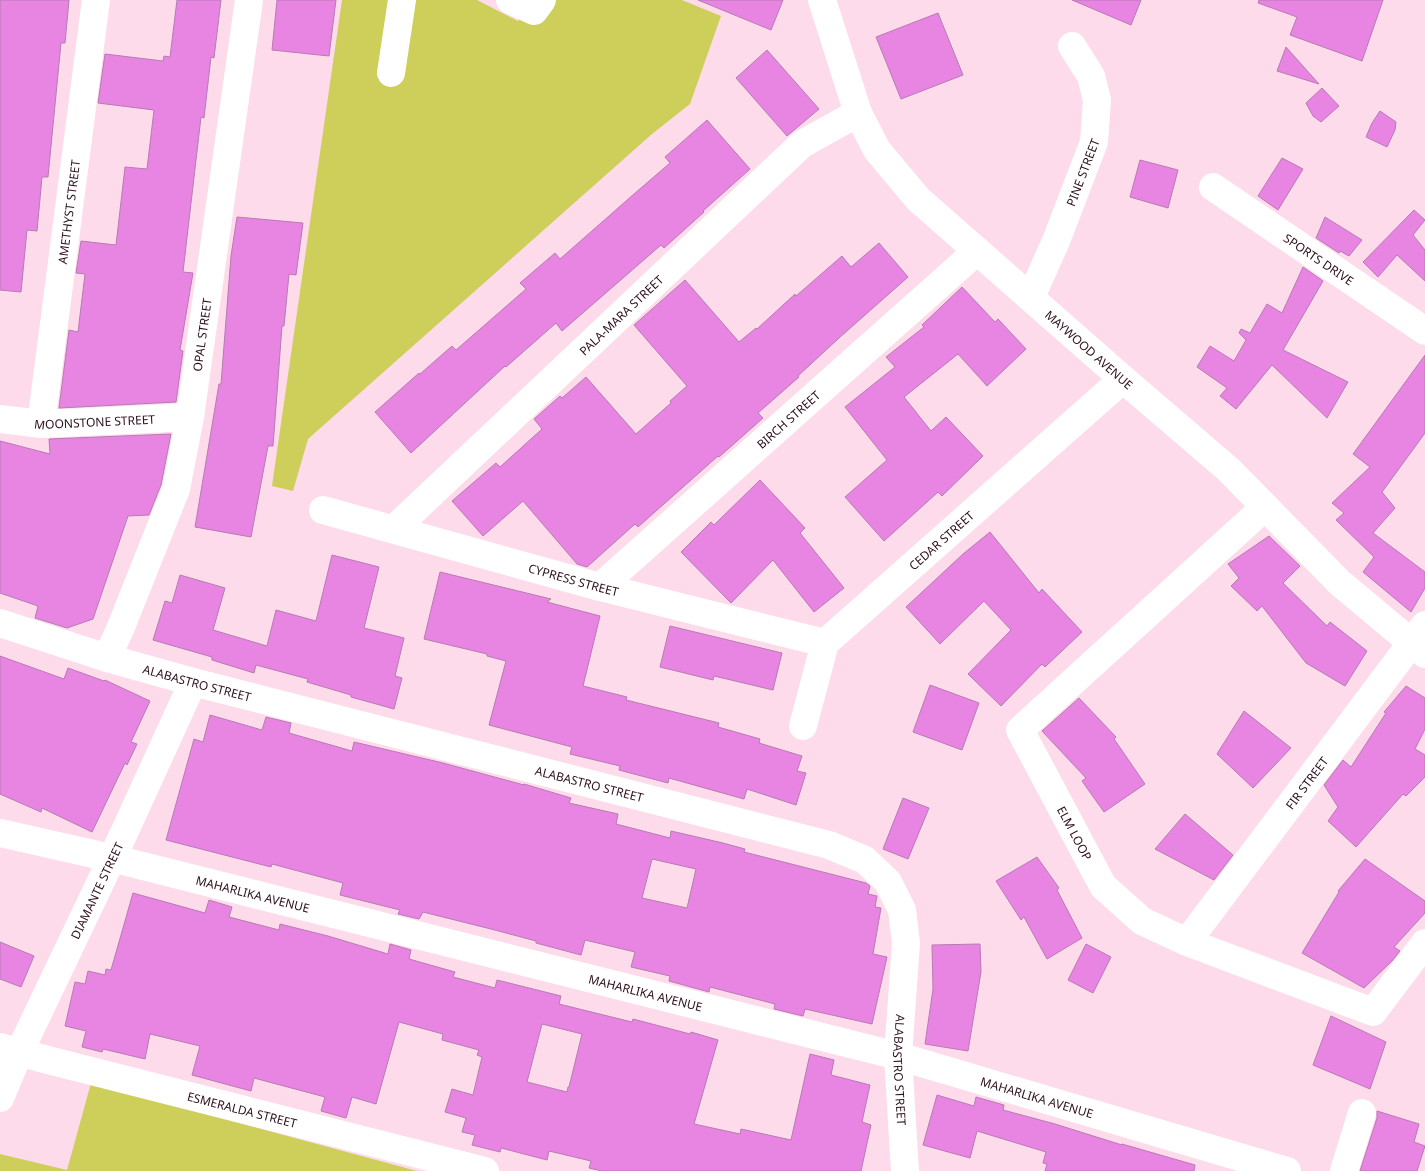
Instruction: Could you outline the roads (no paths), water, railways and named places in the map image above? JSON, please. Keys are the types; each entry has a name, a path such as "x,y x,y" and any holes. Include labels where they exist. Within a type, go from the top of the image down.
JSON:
{"street":[{"name":"AMETHYST STREET","path":"41,424 96,0"},
{"name":"OPAL STREET","path":"107,658 122,627 176,489 190,417 249,0"},
{"path":"391,73 402,0"},
{"path":"510,0 534,10 542,0"},
{"name":"MAYWOOD AVENUE","path":"822,0 858,113 877,150 918,199 1229,470 1340,583 1420,641"},
{"name":"PINE STREET","path":"1031,297 1056,241 1094,142 1096,100 1092,76 1072,46"},
{"name":"PALA-MARA STREET","path":"394,529 802,144 858,113"},
{"name":"SPORTS DRIVE","path":"1213,187 1425,331"},
{"name":"BIRCH STREET","path":"600,588 977,251"},
{"name":"CEDAR STREET","path":"825,643 1123,379"},
{"name":"MOONSTONE STREET","path":"0,419 41,424 190,417"},
{"name":"ELM LOOP","path":"1265,507 1020,730 1103,886 1142,922 1187,942 1372,1012 1425,943"},
{"name":"CYPRESS STREET","path":"323,510 600,588 825,643"},
{"name":"ALABASTRO STREET","path":"0,623 107,658 193,682 829,845 864,860 888,882 902,910 906,943 898,1056 905,1171"},
{"name":"FIR STREET","path":"1187,942 1420,641"},
{"path":"803,726 825,643"},
{"name":"DIAMANTE STREET","path":"0,1098 10,1050 111,858 193,682"},
{"name":"MAHARLIKA AVENUE","path":"0,833 111,858 898,1056 1287,1171"},
{"name":"ESMERALDA STREET","path":"10,1050 485,1171"},
{"path":"1344,1171 1362,1113"}]}
